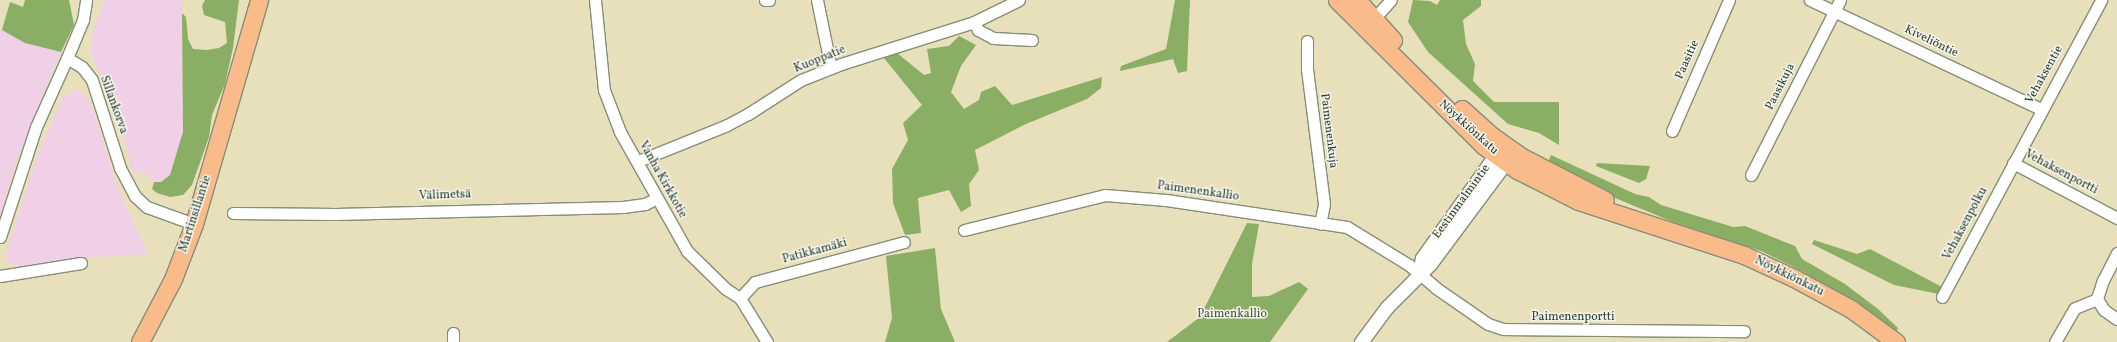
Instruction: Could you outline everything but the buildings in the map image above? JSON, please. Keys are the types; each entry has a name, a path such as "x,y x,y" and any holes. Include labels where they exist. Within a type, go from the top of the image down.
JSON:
{"main road":[{"name":"Martinsillantie","path":"236,78 248,0"},
{"name":"Martinsillantie","path":"140,342 173,279 194,224 259,0"},
{"name":"Nöykkiönkatu","path":"1337,0 1370,23"},
{"name":"Nöykkiönkatu","path":"1357,0 1370,23 1444,107 1503,155 1672,230 1744,255 1817,289 1896,342"}],"street":[{"path":"0,237 36,127 83,20 86,0"},
{"name":"Vanha Kirkkotie","path":"595,0 604,90 611,114 657,198 694,259 726,289 740,298 767,342"},
{"path":"817,0 831,68"},
{"name":"Kuoppatie","path":"638,161 726,125 748,114 800,80 831,68 974,22 1019,0"},
{"path":"1370,23 1391,0"},
{"name":"Paasitie","path":"1672,131 1729,0"},
{"name":"Kiveliöntie","path":"1810,0 2041,109"},
{"name":"Paasikuja","path":"1750,175 1840,0"},
{"name":"Vehaksentie","path":"2013,163 2101,0"},
{"path":"974,22 978,30 993,38 1032,40"},
{"name":"Paimenenkuja","path":"1307,40 1307,69 1324,204 1320,224"},
{"name":"Sillankorva","path":"67,58 82,67 92,80 120,168 135,196 147,207 194,224"},
{"name":"Eestinmalmintie","path":"1361,342 1386,307 1419,273 1430,264 1503,155"},
{"name":"Vehaksenportti","path":"2013,163 2117,218"},
{"name":"Vehaksenpolku","path":"1942,297 2013,163"},
{"name":"Paimenenkallio","path":"964,230 1105,195 1166,200 1341,226 1355,231 1419,273"},
{"name":"Välimetsä","path":"233,213 336,214 623,206 645,204 657,198"},
{"name":"Patikkamäki","path":"740,298 755,282 904,242"},
{"path":"2117,253 2103,280 2097,299 2104,310 2117,319"},
{"path":"0,276 81,263"},
{"name":"Paimenenportti","path":"1419,273 1488,324 1503,330 1744,331"},
{"path":"2055,342 2075,308 2097,299"}],"shaded area":[{"path":"105,0 182,0 183,132 170,175 161,182 154,182 144,172 133,173 120,127 90,50 92,32"},
{"path":"0,29 25,43 61,52 18,157 0,217"},
{"path":"72,91 80,91 90,101 119,191 148,254 86,258 26,269 11,264 6,260 6,254 36,159 63,97"}],"green space":[{"path":"25,0 69,0 74,25 61,52 25,43 2,30 10,2 23,7"},
{"path":"205,0 239,0 233,48 225,84 212,115 209,137 192,185 183,195 170,197 157,193 152,189 154,182 161,182 170,175 183,132 182,13 186,17 188,39 193,49 207,50 219,48 227,43 225,22 204,15 202,6"},
{"path":"1175,0 1190,0 1187,71 1178,73 1173,59 1120,71 1121,66 1166,49"},
{"path":"1413,0 1430,1 1437,5 1440,0 1481,0 1481,6 1463,20 1466,44 1475,64 1473,81 1494,102 1559,102 1559,145 1539,133 1508,124 1428,52 1408,22"},
{"path":"959,36 976,45 961,66 951,92 964,109 979,100 981,92 995,86 1012,105 1102,77 1101,88 1087,99 1026,124 975,150 979,170 969,184 971,206 961,212 949,190 918,198 921,233 905,235 893,203 892,169 908,140 903,123 922,105 884,58 897,53 924,75 931,73 927,49 949,46"},
{"path":"1551,155 1635,194 1649,197 1661,205 1733,227 1745,226 1795,246 1802,259 1845,284 1878,309 1898,328 1896,333 1804,272 1761,251 1673,222 1603,193 1548,162"},
{"path":"1597,163 1650,166 1646,179 1639,183 1596,166"},
{"name":"Paimenkallio","path":"1247,223 1259,224 1252,264 1252,297 1269,296 1299,282 1308,289 1270,342 1167,342 1200,317"},
{"path":"1814,240 1857,254 1870,249 1942,287 1939,294 1894,285 1812,244"},
{"path":"935,248 941,309 955,342 885,342 892,318 886,256"}]}
